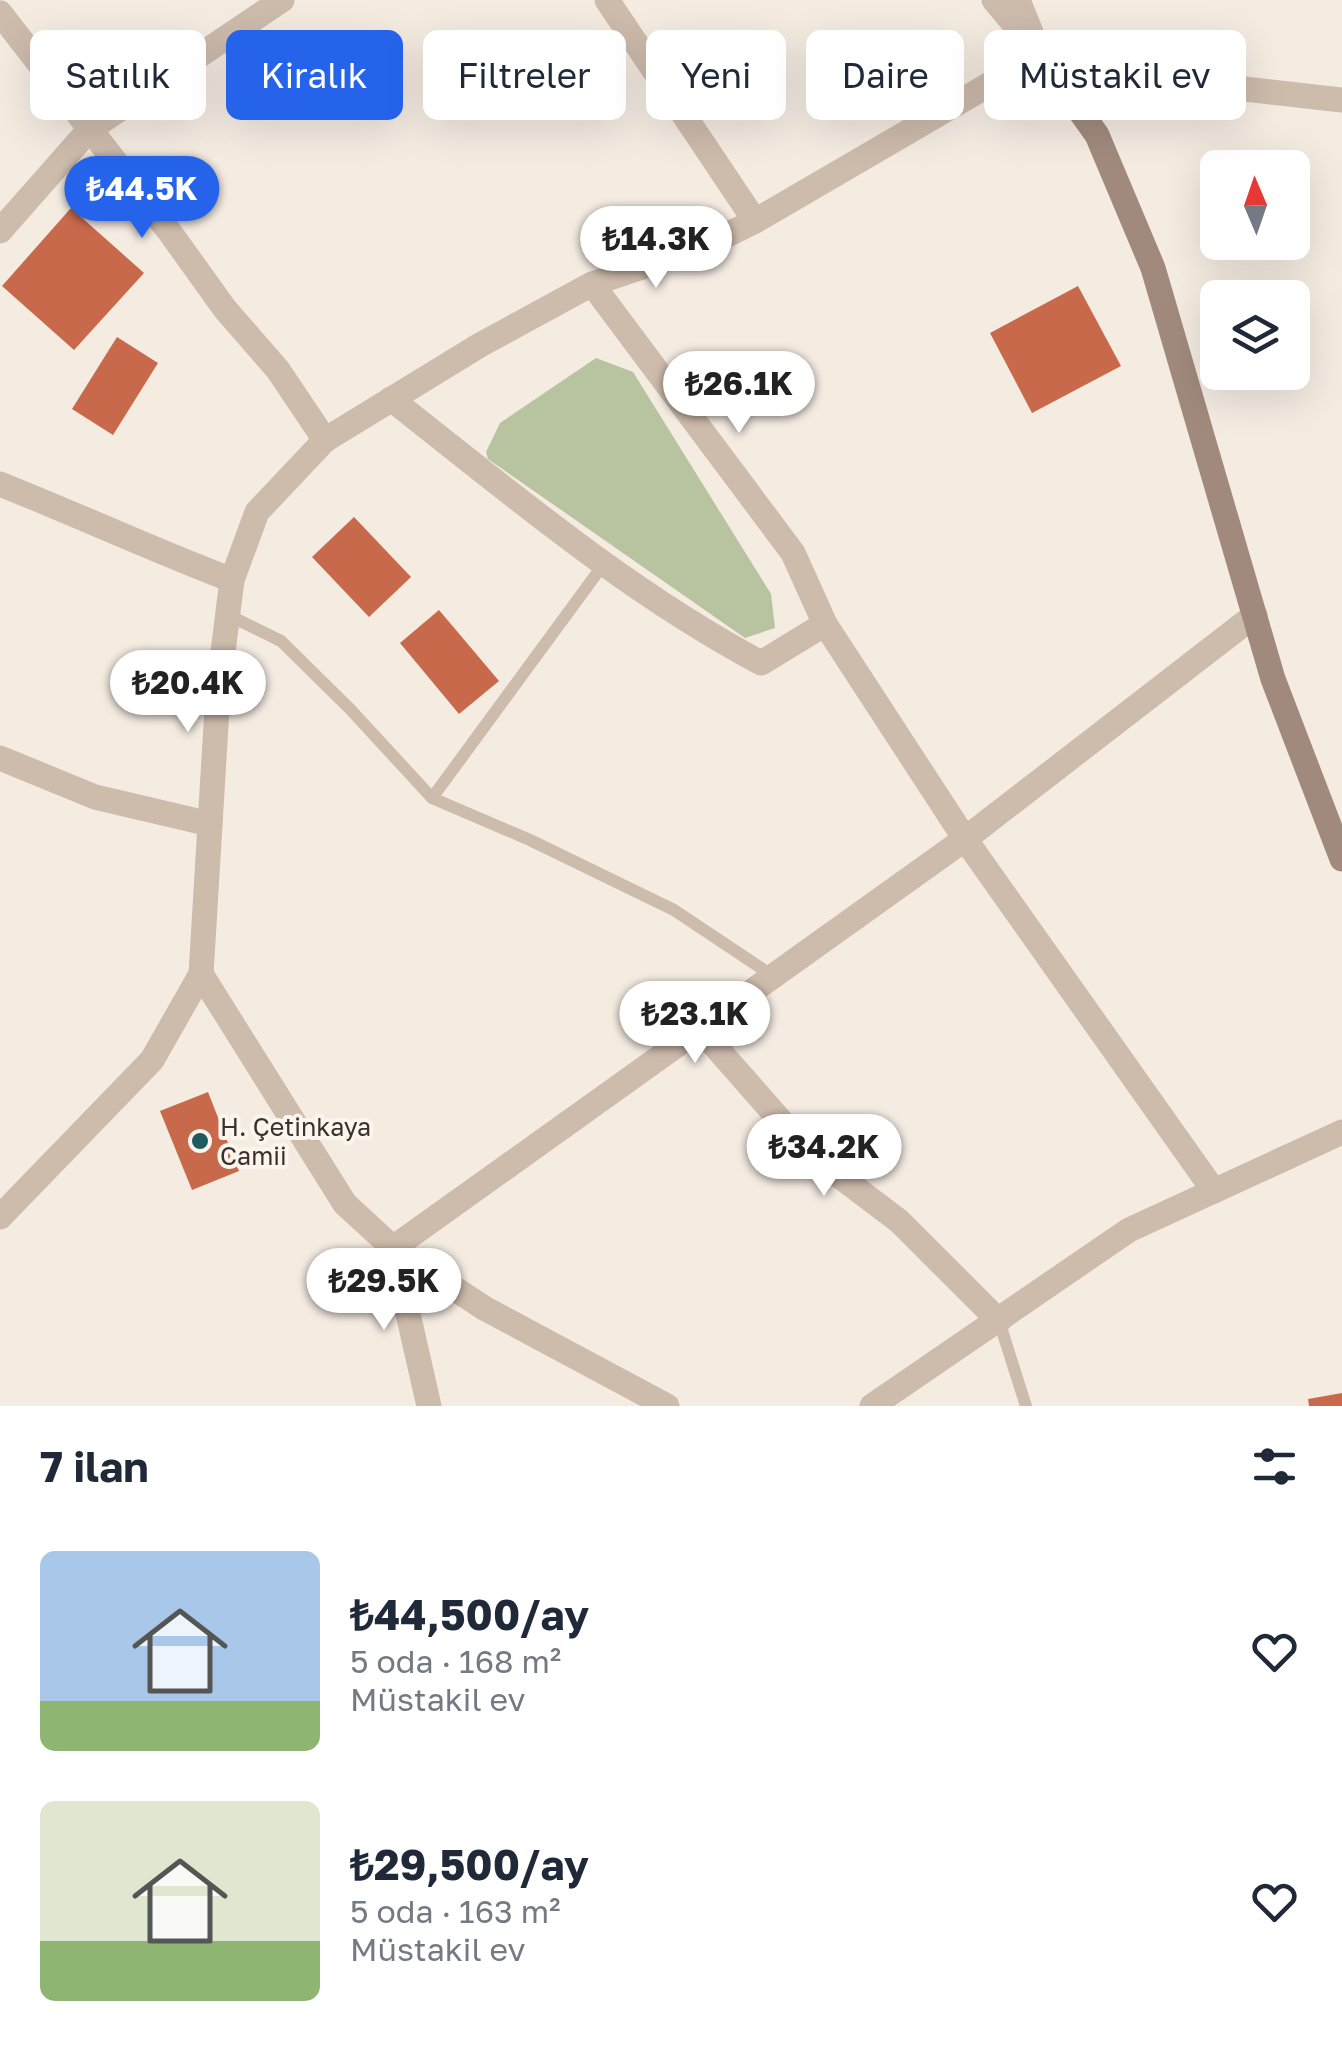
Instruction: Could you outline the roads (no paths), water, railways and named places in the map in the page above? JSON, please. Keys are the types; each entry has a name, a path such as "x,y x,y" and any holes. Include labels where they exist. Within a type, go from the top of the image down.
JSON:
{"main road":[{"path":"1086,120 1097,135 1153,268 1273,679 1342,859"}],"street":[{"path":"0,231 89,130 282,0"},
{"path":"607,0 754,221"},
{"path":"994,0 1019,30"},
{"path":"1018,0 1030,30"},
{"path":"0,12 170,231 225,309 278,370 325,440"},
{"path":"0,1217 152,1060 201,974 218,692 232,580 257,512 325,440 480,345 592,284 705,246 754,221 984,88"},
{"path":"1246,89 1342,100"},
{"path":"592,284 793,553 825,624 965,839 1214,1191"},
{"path":"391,399 603,565 710,636 760,663 825,624"},
{"path":"0,484 232,580"},
{"path":"394,1248 965,839 1254,616"},
{"path":"0,758 95,797 210,824"},
{"path":"201,974 345,1204 394,1248 484,1308 667,1406"},
{"path":"700,1028 809,1153 900,1221 999,1321"},
{"path":"872,1406 1130,1230 1342,1132"},
{"path":"394,1248 429,1406"}],"lane":[{"path":"432,798 603,565"},
{"path":"228,615 281,641 352,710 432,798 530,840 674,910 773,976"},
{"path":"999,1321 1026,1406"}],"place":[{"name":"H. Çetinkaya Camii","path":"200,1141"}]}
